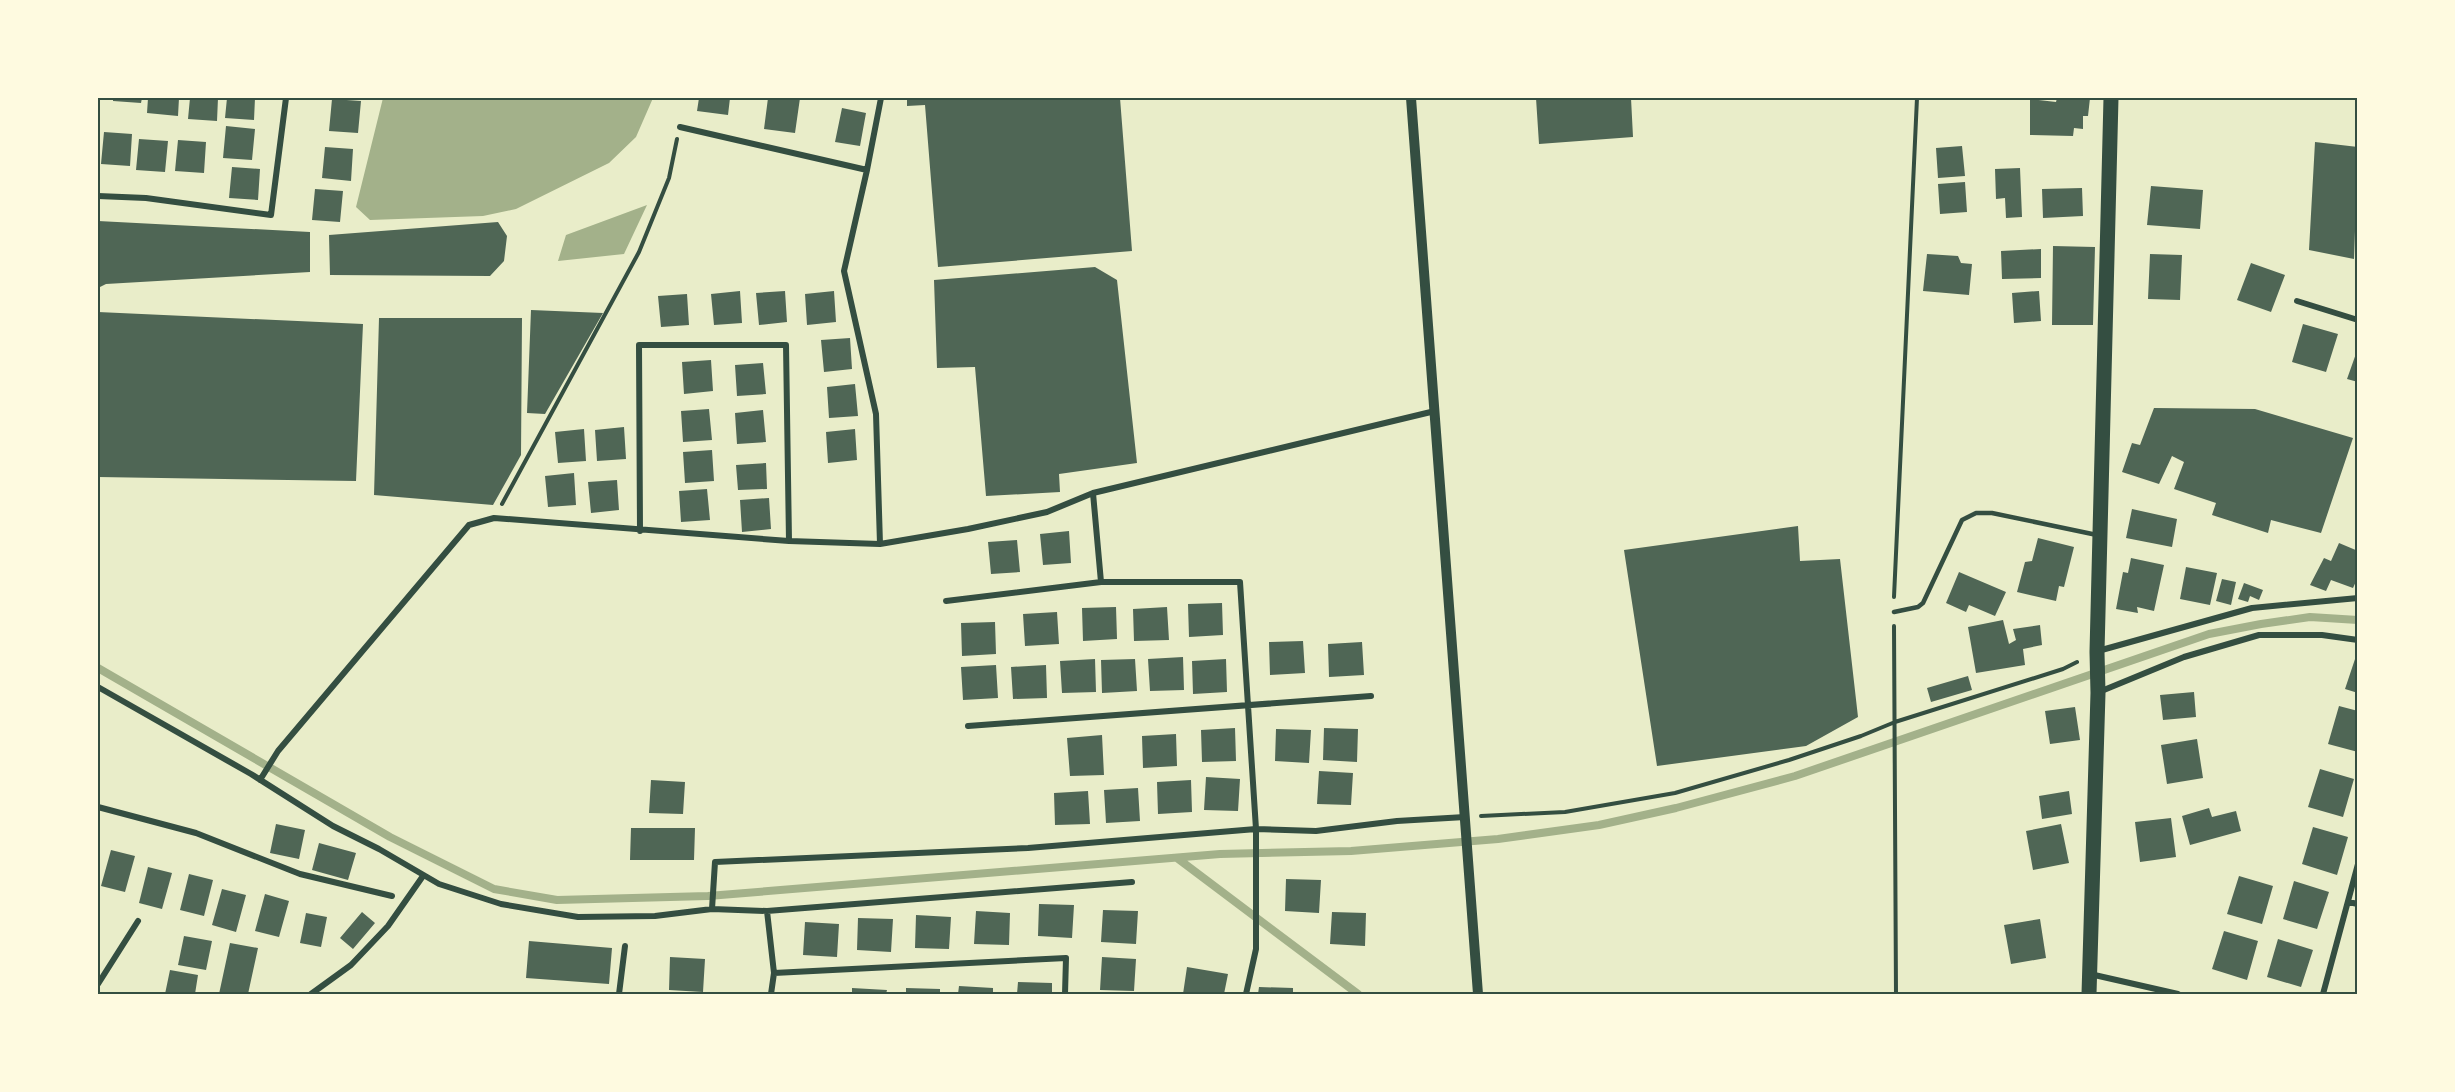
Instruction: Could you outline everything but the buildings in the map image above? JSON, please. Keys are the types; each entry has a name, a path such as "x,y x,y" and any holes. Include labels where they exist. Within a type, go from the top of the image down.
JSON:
{"main road":[{"path":"2089,994 2111,98"}],"street":[{"path":"98,196 146,198 271,214 286,98"},
{"path":"880,98 867,170 844,271 876,414 880,544"},
{"path":"1412,98 1478,994"},
{"path":"680,127 867,170"},
{"path":"2297,301 2358,320"},
{"path":"640,531 639,345 786,345 789,541"},
{"path":"263,777 278,751 469,525 494,518 640,531 789,541 880,544 968,529 1047,512 1093,493 1436,411"},
{"path":"1093,493 1101,582"},
{"path":"946,601 1101,582 1240,582 1256,829 1256,949 1246,994"},
{"path":"2097,654 2252,608 2358,598"},
{"path":"2098,691 2184,657 2259,635 2322,634 2358,640"},
{"path":"98,687 263,777 333,826 379,849 423,876 438,884 501,904 578,917 655,916 712,908 767,911 1132,882"},
{"path":"968,726 1371,696"},
{"path":"98,807 196,833 300,874 392,896"},
{"path":"712,908 715,862 1028,848 1256,829 1316,831 1397,820 1465,821"},
{"path":"2323,994 2358,864"},
{"path":"311,994 351,966 388,926 423,876"},
{"path":"2348,902 2358,904"},
{"path":"767,911 774,973 771,994"},
{"path":"98,984 138,921"},
{"path":"619,994 625,946"},
{"path":"774,973 1066,958 1065,994"},
{"path":"2090,974 2178,994"}],"lane":[{"path":"1894,612 1918,607 1923,603 1962,520 1976,513 1992,513 2100,536"}],"path":[{"path":"1896,994 1894,612 1917,98"},
{"path":"494,518 639,252 669,178 680,127"},
{"path":"1465,821 1565,812 1675,793 1789,760 1895,722 2063,669 2097,654"}],"shaded area":[{"path":"383,98 653,98 636,137 609,163 516,209 483,216 370,220 356,207"},
{"path":"647,205 624,254 558,261 566,235"}],"waterway":[{"path":"98,668 390,837 494,889 557,900 708,896 1220,854 1351,851 1498,839 1599,825 1676,808 1795,776 2209,634 2310,617 2358,620"},
{"path":"1177,858 1358,994"}]}
